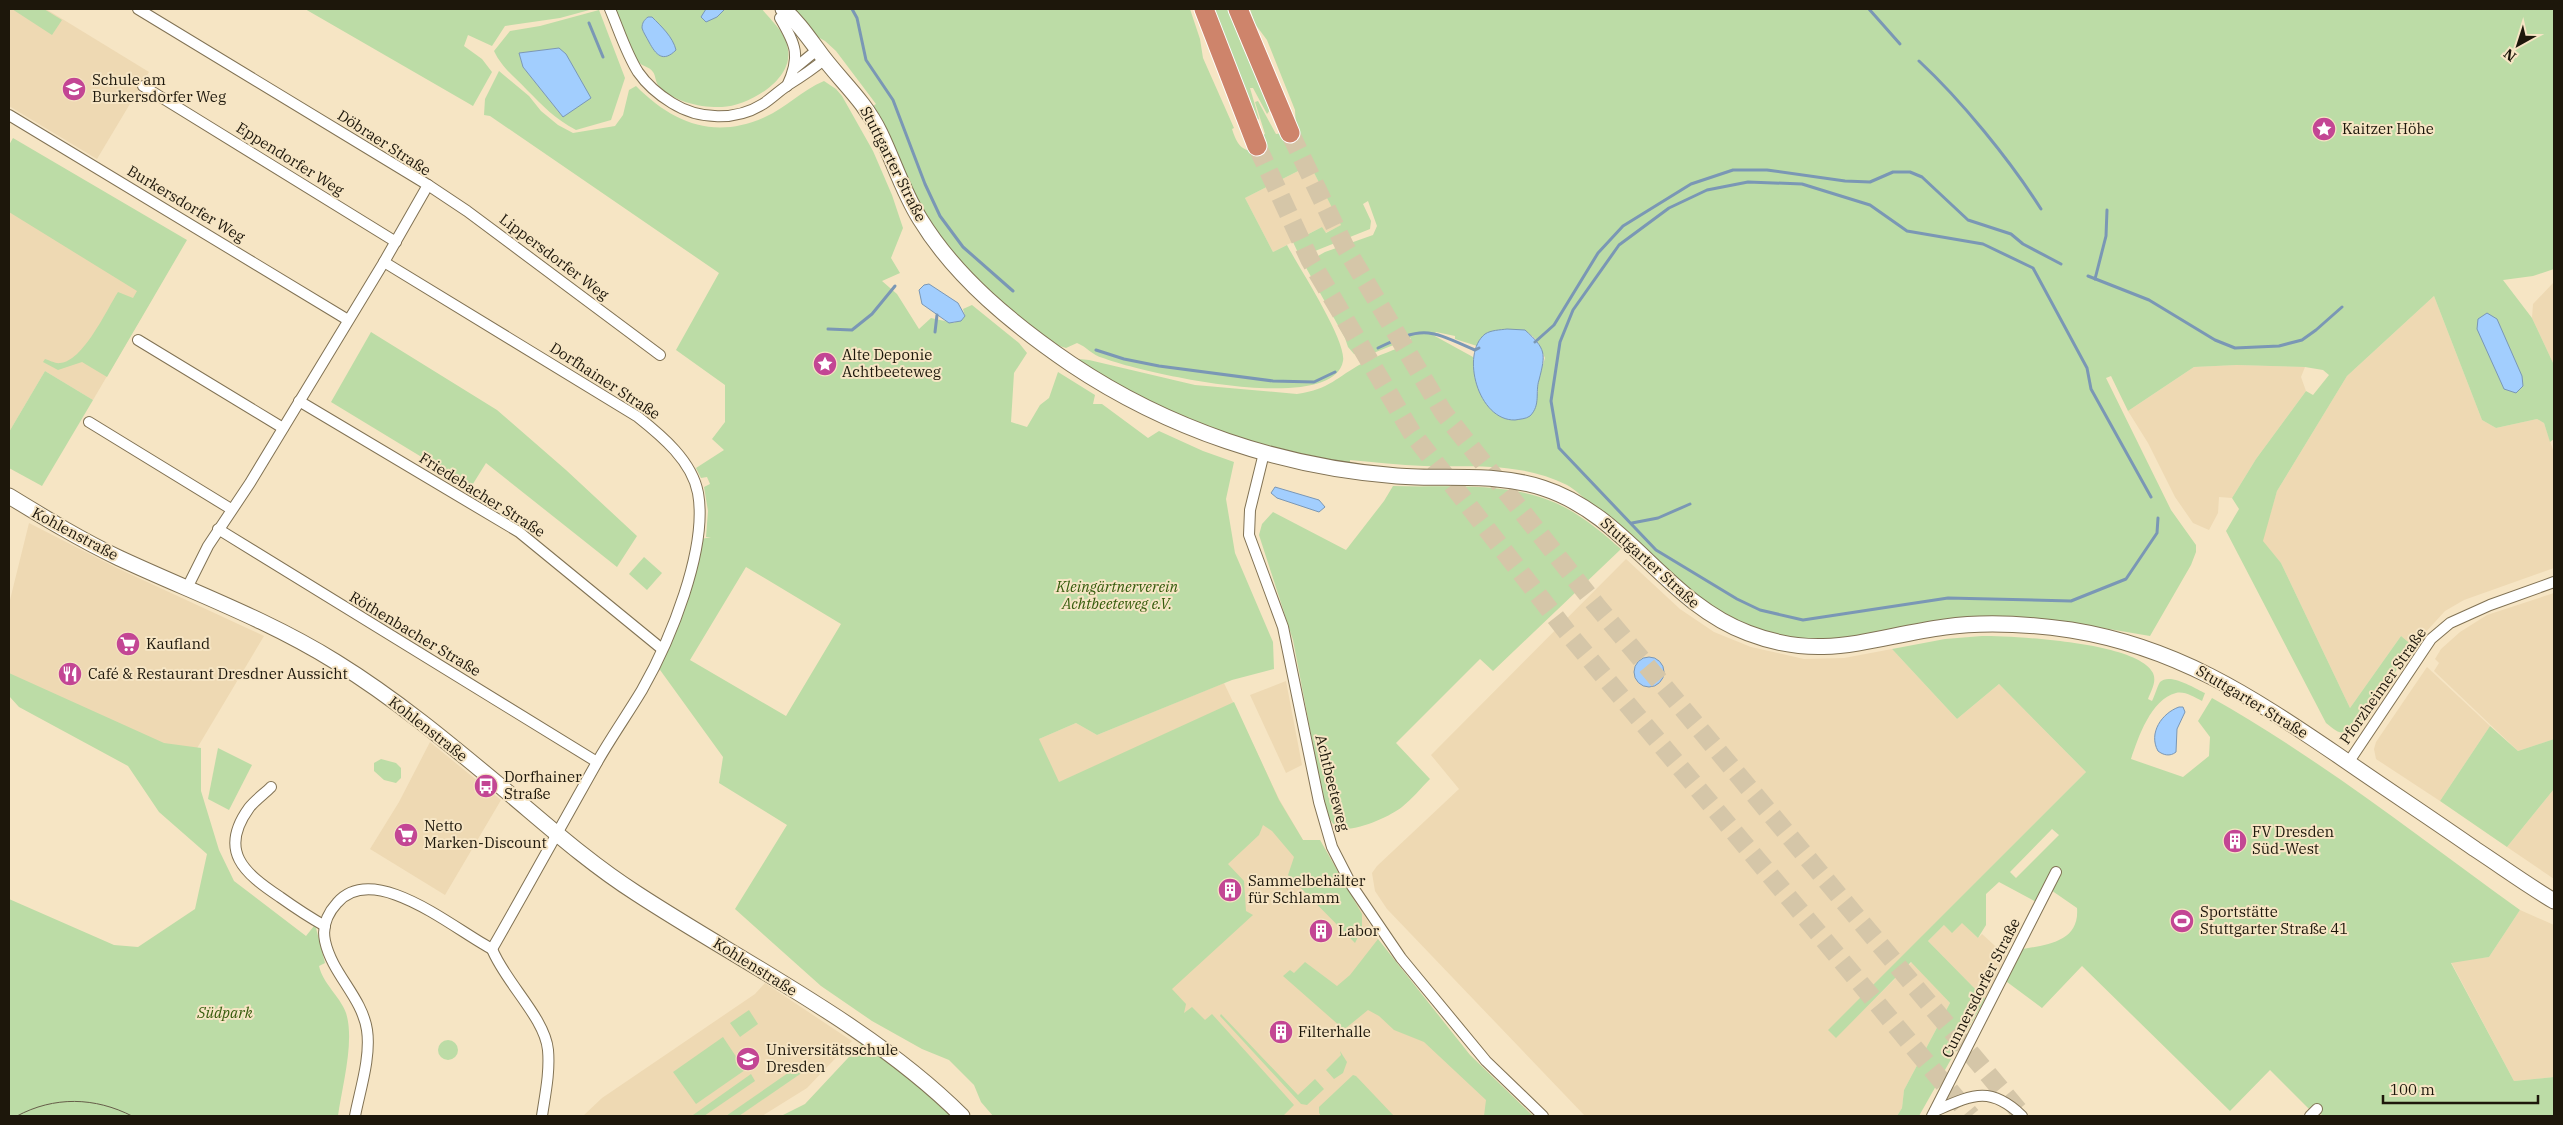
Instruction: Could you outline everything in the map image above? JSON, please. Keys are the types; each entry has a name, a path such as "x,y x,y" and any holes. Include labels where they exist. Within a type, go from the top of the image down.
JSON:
{"highway":[{"path":"1204,9 1257,146"},
{"path":"1238,9 1290,133"}],"main road":[{"name":"Stuttgarter Straße","path":"779,12 801,40 821,54 864,106 879,132 906,194 939,247 996,306 1066,360 1127,397 1215,437 1264,453 1368,473 1401,477 1490,478 1519,481 1548,489 1567,498 1606,522 1675,589 1704,611 1748,633 1776,642 1834,647 1864,644 1946,627 1985,623 2026,624 2069,630 2148,648 2221,680 2554,901"},
{"name":"Kohlenstraße","path":"9,496 91,544 274,627 338,663 434,732 557,833 636,893 746,959 862,1036 928,1084 962,1116"}],"street":[{"name":"Döbraer Straße","path":"138,9 428,185 396,242 250,484 218,530 187,588"},
{"path":"610,9 638,72 660,96 680,108 704,116 733,115 762,104 804,76 821,54"},
{"path":"779,12 794,43 795,68 787,86"},
{"path":"795,68 821,54"},
{"name":"Eppendorfer Weg","path":"143,86 396,242"},
{"name":"Burkersdorfer Weg","path":"9,116 348,320"},
{"name":"Lippersdorfer Weg","path":"428,185 467,211 660,355"},
{"name":"Dorfhainer Straße","path":"384,262 638,417 665,438 687,467 698,491 700,519 692,567 662,649 642,689 597,762 492,949"},
{"path":"138,340 283,428"},
{"name":"Friedebacher Straße","path":"299,400 519,532 662,649"},
{"path":"89,422 231,509"},
{"name":"Achtbeeteweg","path":"1264,453 1250,510 1249,535 1283,627 1313,775 1332,847 1352,886 1401,958 1486,1061 1543,1116"},
{"name":"Röthenbacher Straße","path":"218,530 597,762"},
{"name":"Pforzheimer Straße","path":"2348,763 2432,640 2450,623 2490,605 2554,582"},
{"path":"271,787 249,808 236,832 234,842 238,859 246,873 325,926"},
{"name":"Cunnersdorfer Straße","path":"1934,1113 2056,872"},
{"path":"355,1116 367,1047 367,1030 361,1009 330,956 325,940 325,926 329,912 343,897 356,890 378,888 404,898 492,949 498,964 539,1024 548,1049 548,1074 542,1116"},
{"path":"1934,1113 1980,1095 1995,1096 2010,1104 2022,1116"}],"shaded area":[{"name":"Schule am Burkersdorfer Weg","path":"9,9 46,9 149,72 97,159 9,106"},
{"path":"1310,165 1342,225 1325,233 1322,227 1273,252 1245,198"},
{"path":"9,205 154,296 93,400 45,371 9,432"},
{"path":"2554,282 2554,365 2532,318 2533,304"},
{"path":"2434,296 2482,420 2496,428 2537,419 2544,423 2554,453 2554,568 2464,600 2445,611 2413,646 2401,636 2350,708 2281,563 2262,541 2277,491 2347,376"},
{"path":"2237,365 2305,367 2301,377 2306,391 2256,459 2232,498 2219,497 2218,513 2209,530 2193,523 2175,497 2148,443 2128,411 2194,367"},
{"path":"29,523 117,568 264,636 190,760 9,675 9,604"},
{"path":"1626,559 1680,609 1714,632 1751,647 1804,659 1844,658 1892,649 1957,719 1999,684 2086,772 1829,1030 1836,1037 1912,962 1950,1003 1904,1090 1902,1108 1897,1116 1585,1116 1387,909 1375,891 1372,873 1377,866 1459,789 1431,755"},
{"path":"2554,593 2554,739 2518,751 2434,671 2439,663 2435,659 2441,649 2460,632 2487,615"},
{"path":"2427,667 2490,726 2440,801 2376,759 2374,749 2376,742"},
{"path":"1286,681 1302,765 1286,773 1250,695"},
{"path":"1224,683 1279,799 1303,840 1320,840 1378,939 1470,1055 1533,1116 1001,1116 1039,739 1076,723 1097,735"},
{"path":"430,742 501,800 445,895 370,849 399,802"},
{"path":"2554,789 2554,879 2507,847"},
{"path":"2520,910 2554,925 2554,1077 2514,1081 2451,962 2489,957"},
{"path":"1962,922 1978,938 1982,934 2006,956 1985,999 1928,941 1944,925"},
{"name":"Universitätsschule Dresden","path":"765,983 852,1041 807,1088 762,1116 583,1116 602,1098 755,994"}],"green space":[{"path":"12,9 44,9 62,20 52,35"},
{"path":"305,9 593,9 560,18 505,26 492,46 468,35 464,46 482,59 492,72 473,106"},
{"path":"615,9 762,9 778,28 787,44 788,61 776,81 767,89 744,102 722,107 688,103 665,92 658,84 651,70 641,64 634,56"},
{"path":"790,9 1190,9 1200,39 1203,58 1234,128 1232,129 1235,138 1242,147 1249,151 1254,151 1261,136 1265,134 1255,102 1258,101 1276,134 1296,128 1295,110 1267,40 1255,24 1250,9 2554,9 2554,269 2533,276 2503,280 2532,318 2554,365 2554,439 2550,442 2544,423 2537,419 2496,428 2482,420 2434,296 2347,376 2277,491 2263,541 2281,563 2350,708 2401,636 2413,646 2356,729 2347,733 2337,731 2326,723 2226,531 2239,509 2232,498 2256,459 2306,391 2313,395 2329,375 2323,370 2305,367 2237,365 2194,367 2128,411 2111,376 2106,378 2171,510 2196,545 2196,552 2191,565 2150,636 2052,621 2003,617 1938,620 1850,639 1805,639 1775,634 1747,625 1722,612 1677,578 1614,521 1570,487 1550,478 1532,472 1497,467 1424,466 1350,460 1350,465 1276,451 1167,412 1077,361 1079,359 1089,360 1195,385 1297,394 1326,386 1363,363 1410,343 1411,338 1366,356 1354,354 1348,347 1345,338 1304,264 1325,252 1373,235 1377,226 1368,201 1363,204 1371,221 1370,229 1300,257 1293,242 1322,227 1326,233 1341,225 1310,165 1245,198 1273,252 1287,245 1330,321 1342,351 1343,361 1331,378 1306,386 1272,388 1233,386 1192,380 1123,364 1099,357 1077,343 1066,348 1053,344 1018,318 968,271 924,217 873,106 876,104 836,51 816,36","holes":["1525,330 1537,340 1545,358 1537,384 1538,393 1480,394 1473,357 1433,335 1436,332 1455,336 1455,339 1477,346 1485,334"]},
{"path":"1213,9 1229,9 1242,46 1271,109 1267,114 1253,88 1250,88 1259,119 1257,120"},
{"path":"599,10 625,78 611,120 576,130 550,112 501,62 494,51 510,31 540,26","holes":["559,48 563,117 523,67 519,53"]},
{"name":"Kleingärtnerverein Achtbeeteweg e.V.","path":"499,71 529,96 541,111 558,125 573,133 615,126 623,115 629,90 636,86 665,110 680,118 695,124 729,127 746,124 765,117 808,89 824,81 836,89 842,96 873,151 892,195 903,228 891,258 900,273 882,281 897,294 919,329 931,318 954,323 965,316 963,309 972,305 1019,343 1027,353 1014,373 1011,422 1027,427 1040,405 1049,398 1058,372 1095,395 1093,404 1102,404 1148,438 1159,431 1203,451 1234,462 1226,499 1235,553 1273,642 1274,669 1232,680 1097,735 1076,723 1039,739 1059,782 1234,702 1279,800 1303,840 1320,840 1362,914 1362,929 1355,943 1288,875 1294,857 1272,831 1263,825 1259,835 1228,864 1244,881 1246,911 1253,915 1172,989 1186,1004 1184,1013 1192,1007 1205,1020 1212,1014 1294,1105 1283,1116 993,1116 981,1102 974,1085 949,1060 922,1049 872,1021 821,986 735,909 787,825 719,783 723,757 655,663 662,649 697,540 711,537 706,537 708,511 704,487 710,484 707,477 701,478 696,468 724,450 712,439 725,422 725,385 676,350 719,273 490,116 484,115 485,99","holes":["746,567 841,624 786,716 690,660"]},
{"path":"13,138 187,240 107,377 82,362 58,370 43,362 45,359 58,363 69,360 77,354 94,334 118,292 133,298 137,291 9,212 9,145"},
{"path":"371,332 497,410 566,470 637,536 617,567 486,463 471,487 331,402"},
{"path":"45,371 93,400 42,486 9,468 9,432"},
{"path":"1393,486 1481,487 1525,493 1546,499 1573,512 1595,527 1621,549 1493,671 1480,659 1396,743 1430,779 1413,797 1397,811 1380,819 1360,827 1343,829 1337,827 1332,822 1324,803 1293,640 1259,535 1262,524 1273,512 1346,550 1384,501"},
{"path":"644,557 662,573 647,590 629,574"},
{"path":"1982,636 2020,637 2074,643 2124,654 2143,663 2153,673 2153,686 2148,699 2152,701 2160,682 2164,679 2176,680 2205,693 2202,701 2183,693 2176,693 2159,703 2147,720 2131,759 2183,777 2209,756 2210,737 2198,721 2212,698 2330,773 2520,910 2489,957 2451,963 2514,1081 2554,1077 2554,1116 2325,1116 2310,1110 2270,1070 2230,1111 2082,966 2042,1008 2003,979 2017,950 2048,944 2066,936 2073,929 2077,908 2048,888 2040,904 1999,882 1986,894 1986,925 1978,938 1962,923 1952,933 1944,925 1928,941 1985,999 1919,1116 1897,1116 1902,1108 1904,1090 1950,1003 1911,962 1836,1038 1828,1030 2086,772 1999,684 1957,719 1892,649 1945,639","holes":["2052,829 2059,835 2016,878 2010,872"]},
{"name":"Südpark","path":"9,673 164,743 201,748 201,791 219,850 234,881 306,936 314,926 316,928 325,963 319,966 321,972 340,1001 346,1013 348,1024 349,1037 345,1078 338,1116 9,1116 9,899 114,945 138,947 195,909 207,854 159,812 128,766 19,707 9,696"},
{"path":"2490,726 2518,751 2554,739 2554,789 2507,847 2440,801"},
{"path":"218,748 252,765 229,810 208,799"},
{"path":"381,759 396,763 401,768 401,778 396,783 384,780 374,771 374,763"},
{"path":"1378,939 1470,1055 1533,1116 1484,1116 1486,1100 1424,1042 1394,1030 1379,1016 1368,1010 1346,1028 1341,1027 1283,976 1290,970 1294,973 1305,962 1337,986 1350,975"},
{"path":"749,1010 758,1024 740,1037 730,1023"},
{"path":"1221,1014 1298,1095 1315,1079 1324,1089 1307,1105 1301,1104 1220,1016"},
{"path":"723,1037 745,1070 696,1104 673,1072"},
{"path":"448,1040 455,1043 458,1050 455,1057 448,1060 441,1057 438,1050 441,1043"},
{"path":"862,1043 920,1084 955,1116 781,1116 805,1104"},
{"path":"1340,1051 1347,1062 1343,1073 1334,1079 1326,1070 1341,1055"},
{"path":"801,1064 806,1070 739,1116 726,1116"},
{"path":"751,1074 755,1081 704,1116 693,1115"},
{"path":"1353,1075 1394,1116 1321,1116 1319,1107"}],"water":[{"path":"706,9 725,9 717,17 706,22 701,17"},
{"path":"648,17 652,17 669,36 676,50 671,54 664,57 660,56 652,47 642,28"},
{"path":"559,48 566,54 591,98 563,117 523,67 519,53"},
{"path":"929,284 958,303 965,316 961,321 949,323 922,304 919,290 924,285"},
{"path":"2487,313 2497,319 2522,376 2523,386 2516,393 2504,389 2477,329 2478,319"},
{"path":"1507,329 1525,330 1541,347 1543,357 1533,412 1528,417 1515,420 1502,417 1491,410 1483,399 1477,385 1474,370 1474,356 1478,343 1485,334"},
{"path":"1275,487 1319,500 1325,507 1319,512 1277,498 1271,493"},
{"path":"1649,657 1660,661 1664,672 1660,683 1649,687 1638,683 1634,672 1638,661"},
{"path":"2179,707 2183,707 2185,712 2177,729 2176,752 2171,755 2164,754 2158,751 2155,744 2158,724 2167,714"}],"waterway":[{"path":"852,9 857,18 866,60 893,100 925,184 940,216 963,247 1013,291"},
{"path":"1869,9 1900,44"},
{"path":"589,23 603,57"},
{"path":"1919,61 1984,131 2029,190 2041,209"},
{"path":"1535,342 1554,325 1598,253 1623,226 1691,184 1733,170 1767,170 1845,181 1870,182 1893,172 1910,172 1922,177 1968,220 2011,234 2023,244 2061,264"},
{"path":"2151,497 2091,389 2087,368 2033,268 1983,244 1907,231 1870,205 1802,184 1748,182 1707,190 1669,208 1619,245 1573,310 1560,342 1551,401 1559,448 1656,550 1737,599 1760,610 1803,620 1948,598 2071,601 2126,579 2157,533 2158,518"},
{"path":"2095,279 2106,236 2107,210"},
{"path":"2088,276 2149,300 2215,340 2235,348 2279,346 2302,340 2342,307"},
{"path":"828,329 852,330 872,314 895,286"},
{"path":"935,332 937,315"},
{"path":"1378,348 1417,333 1427,333 1447,338 1475,350 1479,348"},
{"path":"1096,350 1124,359 1159,366 1273,381 1314,382 1335,372"},
{"path":"1632,523 1658,518 1690,504"}],"tunnel":[{"path":"1290,133 1345,247 1443,412 1596,605 2023,1116"},
{"path":"1257,146 1310,260 1412,433 1567,632 1971,1116"}],"tram line":[{"path":"17,1116 45,1105 75,1101 104,1105 132,1116"}],"place":[{"name":"Schule am Burkersdorfer Weg","path":"74,89"},
{"name":"Kaitzer Höhe","path":"2324,129"},
{"name":"Alte Deponie Achtbeeteweg","path":"825,364"},
{"name":"Kaufland","path":"128,644"},
{"name":"Café & Restaurant Dresdner Aussicht","path":"70,674"},
{"name":"Dorfhainer Straße","path":"486,786"},
{"name":"Netto Marken-Discount","path":"406,835"},
{"name":"FV Dresden Süd-West","path":"2235,841"},
{"name":"Sammelbehälter für Schlamm","path":"1230,890"},
{"name":"Sportstätte Stuttgarter Straße 41","path":"2182,921"},
{"name":"Labor","path":"1321,931"},
{"name":"Filterhalle","path":"1281,1032"},
{"name":"Universitätsschule Dresden","path":"748,1059"}]}
